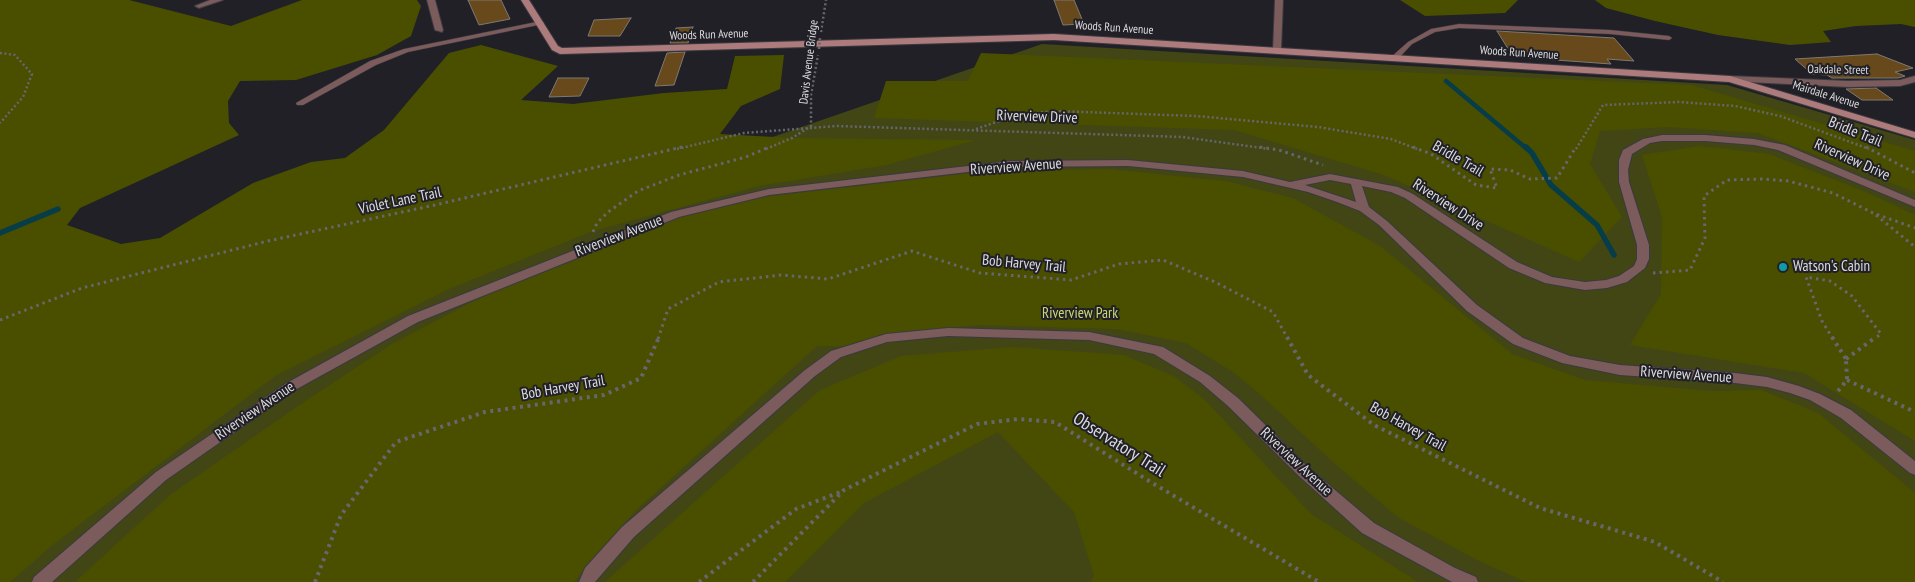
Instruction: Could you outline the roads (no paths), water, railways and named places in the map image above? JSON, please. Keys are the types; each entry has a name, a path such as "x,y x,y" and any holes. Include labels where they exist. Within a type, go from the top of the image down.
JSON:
{"street":[{"path":"199,6 219,0"},
{"path":"431,0 439,30"},
{"name":"Woods Run Avenue","path":"524,0 541,22 555,48 560,51 1041,37 1730,79"},
{"path":"1277,51 1279,0"},
{"name":"Oakdale Street","path":"1730,79 1848,84 1900,83 1915,79"},
{"name":"Mairdale Avenue","path":"1730,79 1915,135"},
{"name":"Riverview Drive","path":"1356,183 1382,186 1409,196 1513,265 1549,280 1584,286 1607,284 1632,274 1639,268 1643,260 1643,245 1624,182 1624,160 1627,152 1647,140 1705,138 1754,142 1781,147 1915,204"},
{"name":"Riverview Avenue","path":"40,582 161,476 290,387 413,319 675,214 769,192 1011,164 1128,163 1243,174 1341,200 1364,209 1400,238 1472,308 1518,341 1567,360 1620,370 1735,378 1767,382 1794,389 1829,404 1870,432 1915,469"},
{"name":"Riverview Avenue","path":"1289,185 1330,178 1356,183"},
{"path":"1356,183 1364,209"},
{"name":"Riverview Avenue","path":"587,582 591,573 628,532 810,373 836,354 886,338 948,332 1090,336 1158,350 1212,385 1233,402 1304,472 1368,528 1449,573 1470,582"}],"lane":[{"path":"300,103 374,63 406,50 541,22"},
{"path":"1394,58 1410,44 1434,30 1459,26 1563,29 1669,38"}],"waterway":[{"path":"1446,81 1527,149"},
{"path":"1526,147 1532,153 1551,185 1597,225 1614,255"},
{"path":"0,233 58,209"}],"place":[{"name":"Watson's Cabin","path":"1783,267"}],"park label":[{"name":"Riverview Park","path":"1080,314"}]}
